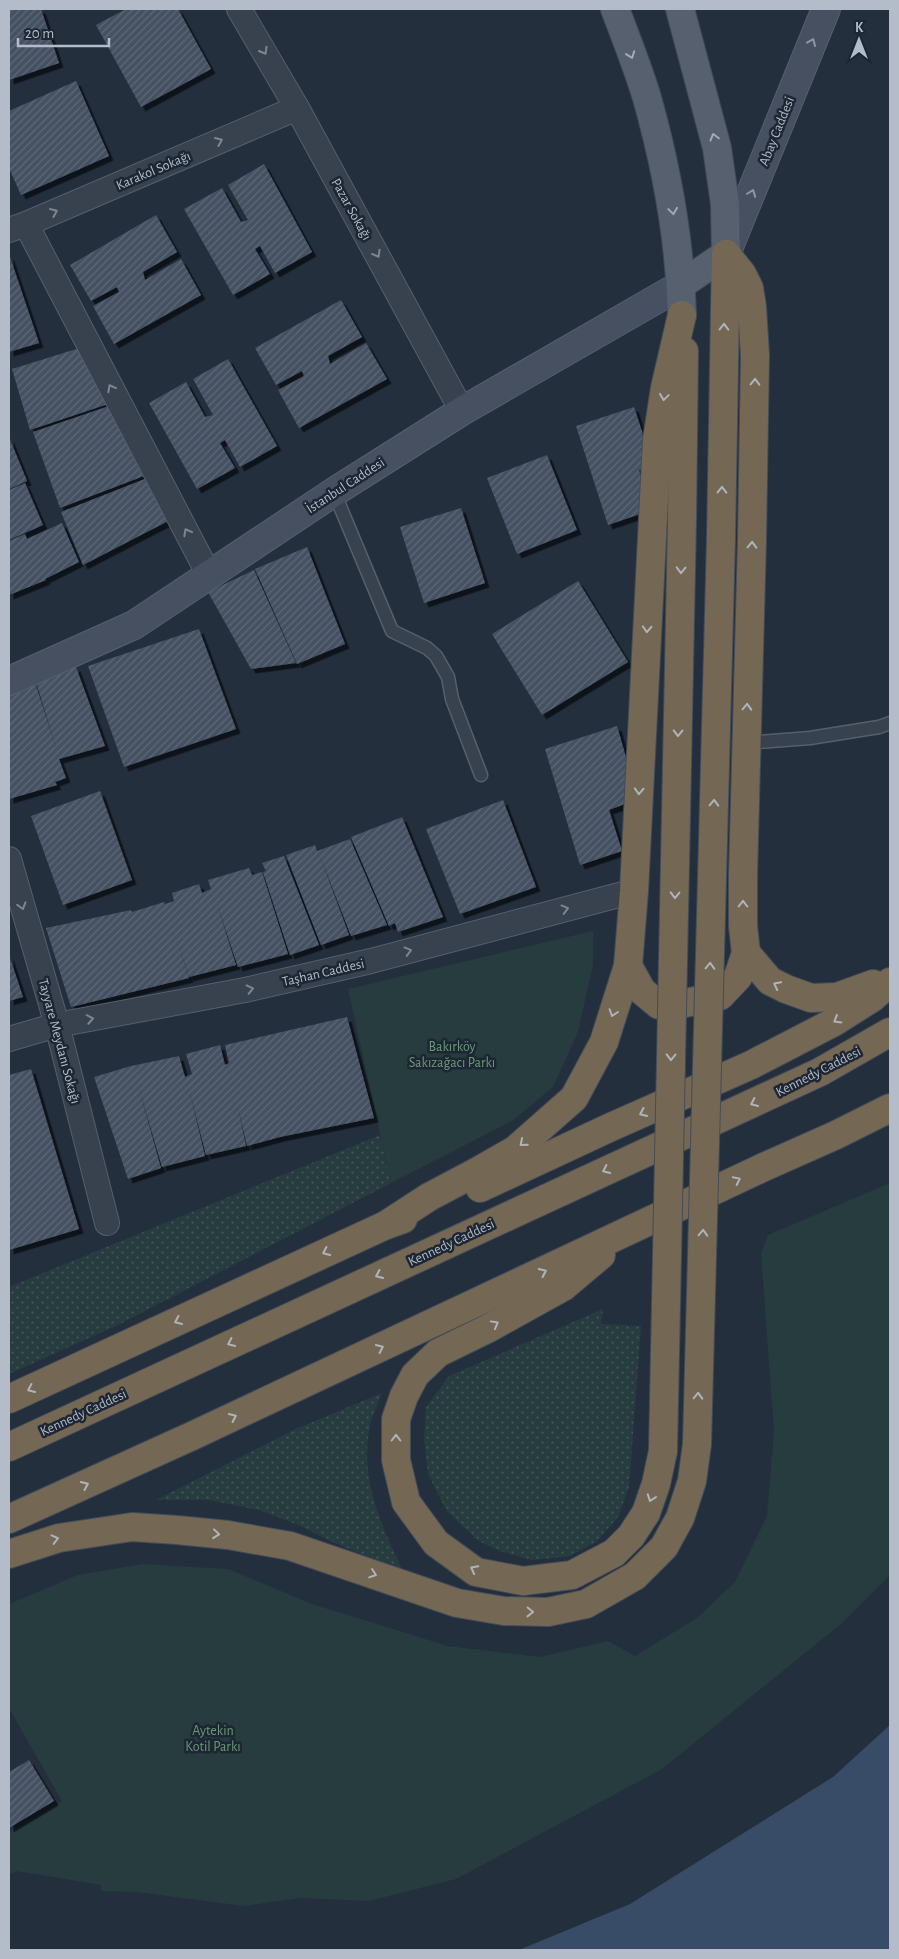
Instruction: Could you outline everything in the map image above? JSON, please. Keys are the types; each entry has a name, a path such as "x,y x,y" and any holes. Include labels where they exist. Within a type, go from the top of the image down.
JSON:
{"highway":[{"path":"9,1554 59,1538 132,1527 186,1531 290,1546 458,1603 504,1611 548,1612 586,1604 635,1576 664,1547 680,1518 692,1481 697,1444 721,538 726,254"},
{"path":"628,966 642,992 659,1005 685,1003 720,996 738,977 746,953 743,926 742,876 752,538 755,354 754,325 749,288 742,274 726,254"},
{"path":"630,1231 563,1287 438,1353 415,1375 404,1396 396,1419 396,1460 406,1502 436,1543 476,1572 523,1581 572,1575 614,1553 631,1536 646,1513 656,1484 663,1451 685,356 682,315"},
{"path":"9,1399 386,1224 429,1197 515,1150 574,1098 604,1042 628,966 634,891 658,440 665,388 682,315"},
{"path":"746,953 770,981 786,990 811,998 837,997 890,980"},
{"path":"386,1224 431,1210 751,1065 834,1022 872,998 890,980"},
{"name":"Kennedy Caddesi","path":"9,1447 820,1072 890,1032"},
{"path":"9,1519 192,1436 890,1108"}],"main road":[{"path":"615,9 646,97 667,179 673,211 681,285 682,315"},
{"path":"680,9 717,148 725,204 726,254 681,285"},
{"name":"Abay Caddesi","path":"726,254 826,9"},
{"name":"İstanbul Caddesi","path":"9,681 134,626 334,492 462,411 681,285"}],"street":[{"name":"Pazar Sokağı","path":"239,9 297,108 462,411"},
{"name":"Karakol Sokağı","path":"17,227 297,108"},
{"path":"17,227 209,575"},
{"name":"Tayyare Meydanı Sokağı","path":"9,859 57,1025 107,1223"},
{"name":"Taşhan Caddesi","path":"9,1039 57,1025 245,990 371,961 634,891"}],"lane":[{"path":"334,492 392,631 427,648 436,656 448,677 452,699 481,775"},
{"path":"746,743 810,738 879,727 890,722"}],"green space":[{"name":"Bakırköy Sakızağacı Parkı","path":"593,931 593,965 578,1032 553,1087 512,1121 391,1183 348,989"},
{"path":"380,1135 391,1183 120,1324 9,1374 9,1287"},
{"name":"Aytekin Kotil Parkı","path":"890,1183 890,1575 842,1623 662,1769 456,1879 369,1901 300,1898 244,1906 137,1892 101,1891 101,1885 16,1871 9,1875 9,1832 62,1801 9,1708 9,1604 78,1575 143,1564 228,1569 312,1604 448,1646 540,1657 608,1641 635,1656 697,1618 735,1582 767,1516 774,1431 761,1254 768,1235"},
{"path":"603,1309 601,1324 641,1326 629,1487 618,1517 597,1541 570,1556 532,1560 499,1551 477,1540 446,1510 428,1474 424,1440 426,1407 449,1376"},
{"path":"382,1393 370,1426 367,1464 374,1501 380,1519 403,1571 330,1541 301,1526 259,1510 209,1500 156,1500 296,1429"}],"water":[{"path":"890,1725 890,1950 519,1950 630,1904 833,1777"}],"building":[{"path":"9,9 41,9 59,63 9,80"},
{"path":"126,9 178,9 211,69 141,107 96,25"},
{"path":"76,81 109,156 21,195 9,168 9,111"},
{"path":"264,164 312,252 275,273 260,246 255,249 270,274 233,295 184,209 222,188 241,222 248,220 228,185"},
{"path":"156,215 177,252 143,272 145,280 181,259 201,295 114,344 93,306 119,292 117,287 91,301 70,265"},
{"path":"9,254 39,343 9,352"},
{"path":"341,300 362,337 328,356 330,364 366,343 387,379 299,428 278,390 304,376 302,371 276,385 255,348"},
{"path":"86,346 114,402 30,430 12,369"},
{"path":"228,359 277,446 240,467 225,440 220,443 235,468 197,489 149,403 186,382 205,417 213,415 193,379"},
{"path":"115,404 149,474 60,508 33,432"},
{"path":"634,407 653,465 639,470 652,510 608,525 576,426"},
{"path":"9,437 27,481 9,489"},
{"path":"547,455 577,530 517,554 487,478"},
{"path":"155,475 174,518 83,565 61,512"},
{"path":"25,483 43,525 9,540 9,490"},
{"path":"461,508 485,583 424,603 400,527"},
{"path":"62,523 79,562 46,580 9,595 9,541 25,534 27,539"},
{"path":"307,547 345,644 297,664 255,569"},
{"path":"254,570 296,663 251,669 208,592"},
{"path":"578,581 628,662 542,715 492,634"},
{"path":"199,629 236,729 124,767 88,666"},
{"path":"76,667 105,746 59,759 66,778 55,782 57,785 9,799 9,691 35,682 57,751 36,682"},
{"path":"617,726 638,799 609,810 622,851 580,865 545,749"},
{"path":"100,791 132,880 63,905 31,816"},
{"path":"503,800 536,887 460,914 426,829"},
{"path":"402,817 443,917 398,932 395,923 389,926 351,837"},
{"path":"350,839 387,925 351,936 319,853 349,935 321,945 286,855 315,845 317,851"},
{"path":"284,856 319,945 290,955 263,872 266,871 262,863"},
{"path":"249,868 252,875 262,872 288,954 238,967 217,904 236,965 189,977 175,934 189,978 71,1007 46,928 131,910 132,912 164,902 165,904 174,901 172,893 199,884 202,893 211,889 208,880"},
{"path":"9,955 23,997 9,1001"},
{"path":"347,1017 374,1118 280,1137 247,1146 238,1107 246,1146 206,1155 189,1089 205,1156 162,1167 138,1085 161,1168 128,1179 94,1077 131,1066 179,1056 185,1077 192,1074 186,1054 220,1045 225,1065 229,1063 225,1045"},
{"path":"31,1069 79,1229 9,1250 9,1075"},
{"path":"29,1760 54,1801 9,1828 9,1772"}]}
